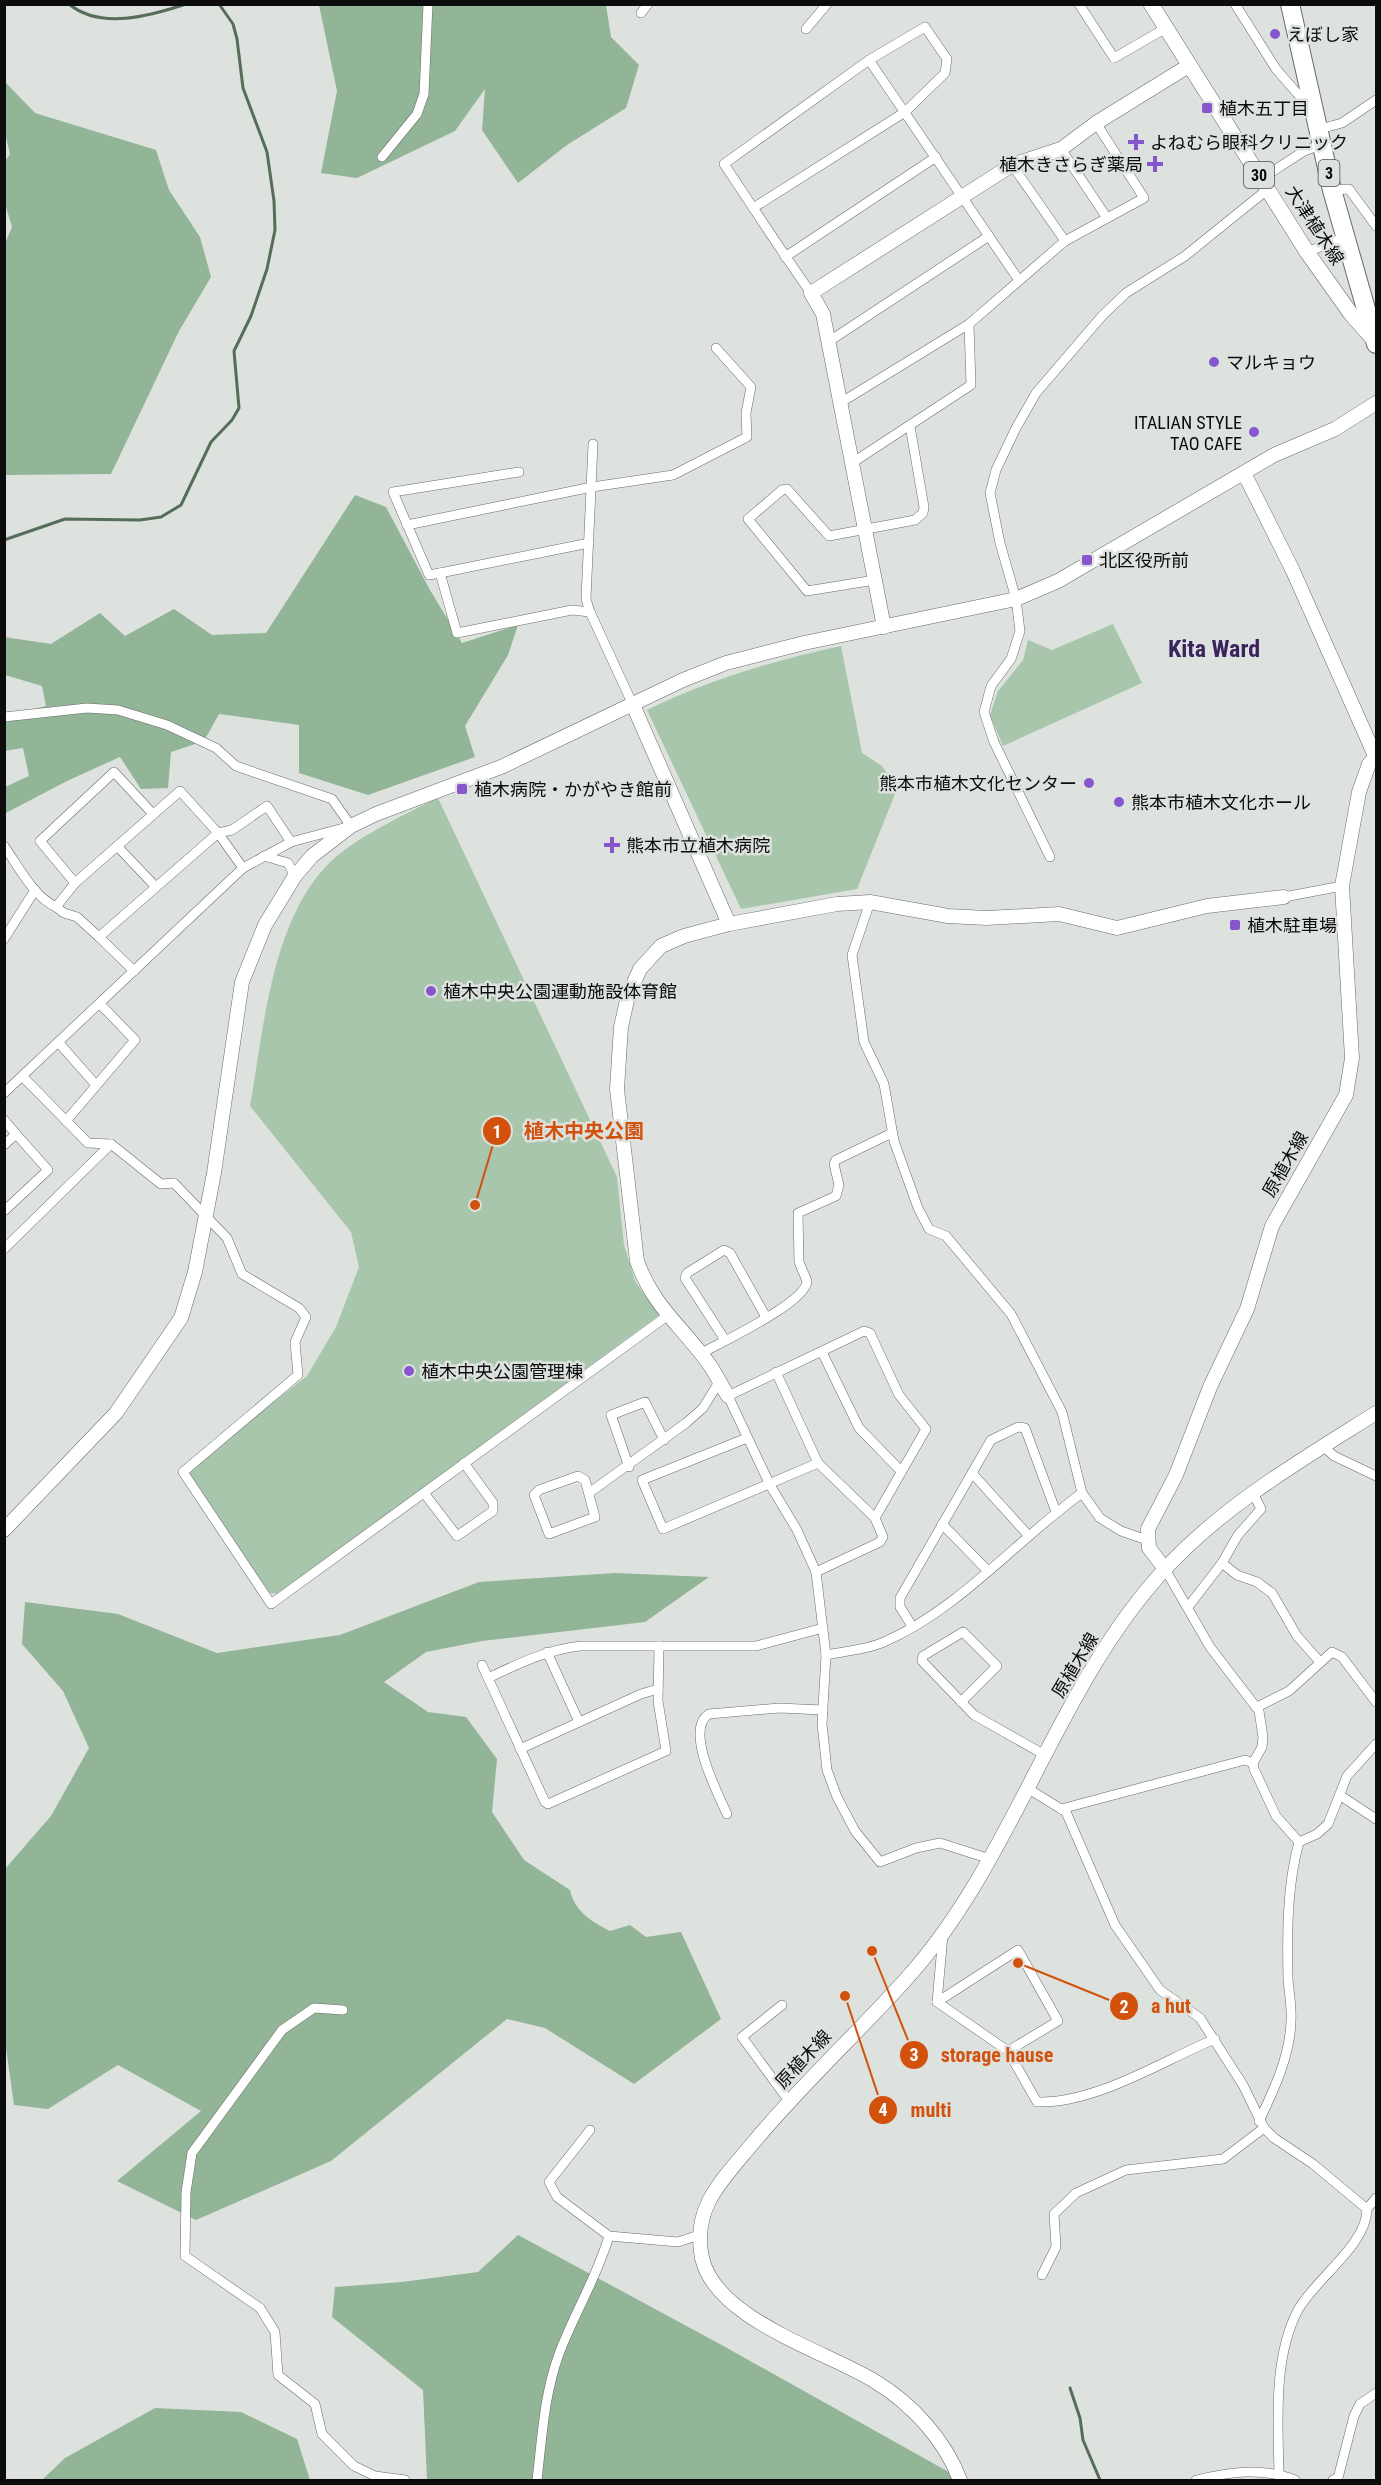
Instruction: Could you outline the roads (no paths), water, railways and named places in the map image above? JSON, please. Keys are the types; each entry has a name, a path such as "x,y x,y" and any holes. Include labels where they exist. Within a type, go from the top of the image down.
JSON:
{"highway":[{"name":"3","path":"1290,4 1332,190 1376,341"}],"main road":[{"name":"大津植木線","path":"1151,4 1307,252 1351,314 1376,341"}],"street":[{"path":"382,157 417,114 424,94 428,4"},
{"path":"640,13 648,4"},
{"path":"806,29 827,4"},
{"path":"1079,4 1114,58 1166,28"},
{"path":"1235,4 1276,69 1319,129"},
{"path":"753,208 904,112 945,73 947,60 925,27 869,60 724,164 785,257 812,293 823,314 884,627"},
{"path":"869,60 1018,279"},
{"path":"812,293 1012,165 1061,149 1096,123 1190,65"},
{"path":"1050,856 994,742 984,712 991,686 1011,659 1020,631 1016,599 1000,543 990,493 996,470 1036,393 1095,324 1126,293 1185,256 1304,152 1319,129 1342,123 1377,100"},
{"path":"840,403 969,324 1018,279 1065,241 1144,198 1096,123"},
{"path":"1061,149 1107,218"},
{"path":"785,257 936,158"},
{"path":"1012,165 1065,241"},
{"path":"1332,190 1349,189 1377,226"},
{"path":"828,342 989,236"},
{"path":"1307,252 1346,237"},
{"path":"852,463 971,386 969,324"},
{"path":"407,525 592,487 673,475 747,437 746,413 751,387 716,348"},
{"path":"4,1093 24,1077 243,868 291,842 351,826 501,767 683,680 726,663 804,643 1016,599 1058,582 1274,455 1335,429 1377,403"},
{"path":"875,579 807,591 748,519 782,490 787,489 827,535 915,520 923,513 910,426"},
{"path":"593,444 586,599 729,924"},
{"path":"519,472 393,492 429,575 590,543"},
{"path":"1244,473 1293,571 1376,758"},
{"path":"440,573 457,633 572,610 590,612"},
{"path":"4,717 87,708 118,710 167,724 216,748 236,766 333,799 351,826"},
{"name":"原植木線","path":"1147,1540 1148,1528 1176,1475 1210,1387 1247,1309 1272,1226 1346,1095 1352,1058 1342,886 1359,792 1369,764 1376,758"},
{"path":"75,883 40,841 114,772 153,814"},
{"path":"56,907 75,883 180,790 218,833 243,868"},
{"path":"99,937 218,833 232,830 267,806 291,842"},
{"path":"4,1530 116,1413 181,1318 195,1272 206,1214 233,1054 242,982 265,925 295,876 312,856 351,826"},
{"path":"4,846 46,902 64,913 77,917 134,970"},
{"path":"117,846 155,886"},
{"path":"264,856 288,863 295,876"},
{"path":"990,1859 940,1843 916,1848 880,1862 855,1831 837,1797 827,1770 823,1710 826,1655 816,1572 797,1530 770,1485 728,1396 700,1354 667,1316 644,1280 637,1261 618,1089 621,1027 628,996 640,969 661,946 684,936 729,924 837,904 870,902 948,916 987,918 1059,914 1117,928 1207,906 1284,897 1342,886"},
{"path":"4,939 35,890"},
{"path":"870,902 852,955 864,1042 884,1084 892,1133 918,1209 928,1229 946,1236 1011,1314 1062,1412 1082,1493 1100,1518 1121,1531 1147,1540 1149,1548 1165,1569 1210,1647 1257,1707 1263,1737 1262,1747 1253,1763"},
{"path":"66,1121 135,1040 100,1004"},
{"path":"59,1043 96,1085"},
{"path":"24,1077 87,1143 111,1144 161,1184 174,1183 206,1214 226,1238 242,1274 299,1308 306,1317 295,1342 298,1375 183,1472 271,1604 667,1316"},
{"path":"4,1120 48,1170 4,1212"},
{"path":"700,1354 786,1305 808,1284 799,1262 798,1213 836,1196 839,1185 835,1161 892,1133"},
{"path":"4,1145 16,1134"},
{"path":"4,1249 111,1144"},
{"path":"725,1340 685,1278 687,1273 724,1251 730,1253 766,1317"},
{"path":"728,1396 864,1331 871,1335 899,1395 925,1426 925,1433 875,1518"},
{"path":"822,1352 859,1428 901,1472"},
{"path":"776,1372 818,1463 875,1518 882,1541 816,1572"},
{"path":"589,1493 631,1465 703,1408 719,1382"},
{"path":"664,1440 645,1402 611,1415 631,1465 642,1480 661,1526 666,1529 818,1463"},
{"name":"原植木線","path":"960,2481 940,2443 919,2415 898,2398 876,2382 769,2326 725,2298 711,2282 699,2235 709,2202 789,2101 908,1977 943,1933 990,1859 1045,1755 1112,1638 1165,1569 1253,1493 1377,1413"},
{"path":"912,1626 900,1607 900,1598 991,1440 1022,1427 1027,1432 1056,1512"},
{"path":"642,1480 747,1438"},
{"path":"1323,1446 1334,1456 1377,1476"},
{"path":"424,1493 457,1536 493,1511 493,1503 464,1463"},
{"path":"972,1473 1028,1535"},
{"path":"578,1476 585,1480 589,1493 595,1517 549,1534 534,1496 536,1492 578,1476"},
{"path":"826,1655 884,1642 912,1626 962,1593 1028,1535 1082,1493"},
{"path":"1188,1607 1222,1563 1238,1535 1261,1509 1253,1493"},
{"path":"942,1524 988,1571"},
{"path":"1222,1563 1237,1575 1257,1582 1272,1593 1297,1636 1320,1662"},
{"path":"488,1678 547,1652 580,1646 756,1646 823,1628"},
{"path":"961,1702 997,1666 963,1632 922,1659 961,1702 974,1715 1045,1755"},
{"path":"482,1665 544,1802 554,1803 666,1751 658,1689 659,1646"},
{"path":"547,1652 579,1722"},
{"path":"1257,1707 1289,1690 1311,1673 1332,1652 1339,1654 1377,1702"},
{"path":"520,1749 658,1689"},
{"path":"727,1814 703,1758 700,1723 704,1718 709,1714 779,1708 823,1710"},
{"path":"1299,1842 1317,1834 1328,1824 1347,1776 1377,1744"},
{"path":"1061,1809 1245,1760 1253,1763 1273,1810 1299,1842"},
{"path":"1027,1788 1066,1812 1076,1830 1115,1925 1160,1990 1200,2018 1243,2085 1262,2125 1274,2138 1313,2164 1366,2209 1367,2218 1356,2239 1298,2311 1283,2354 1279,2474"},
{"path":"1341,1796 1377,1819"},
{"path":"1042,2275 1056,2247 1054,2214 1076,2193 1126,2169 1223,2159 1262,2125 1276,2086 1291,2021 1288,1978 1291,1887 1292,1867 1299,1842"},
{"path":"937,2002 943,1933"},
{"path":"937,2002 1018,1950 1058,2021 1008,2051"},
{"path":"937,2002 1008,2051 1037,2102 1059,2102 1110,2087 1215,2039"},
{"path":"782,2005 742,2037 789,2101"},
{"path":"343,2010 314,2008 282,2030 192,2153 186,2192 185,2256 260,2308 275,2332 278,2375 315,2404 322,2434 338,2449 341,2455 354,2466 375,2476 405,2481"},
{"path":"590,2130 549,2182 557,2197 609,2236 678,2242 699,2235"},
{"path":"1366,2209 1377,2198"},
{"path":"537,2481 546,2402 558,2358 603,2258 609,2236"},
{"path":"1333,2481 1338,2478 1354,2416 1360,2404 1377,2393"},
{"path":"1196,2481 1243,2472 1279,2474 1295,2481"}],"waterway":[{"path":"69,4 81,12 110,19 157,13 186,4"},
{"path":"4,540 65,519 140,520 161,517 181,505 211,442 232,420 239,408 234,351 251,316 267,269 275,230 274,201 267,152 243,88 233,24 219,4"},
{"path":"1070,2388 1080,2418 1083,2440 1100,2480"}],"place":[{"name":"えぼし家","path":"1275,34"},
{"name":"植木五丁目","path":"1207,108"},
{"name":"よねむら眼科クリニック","path":"1136,142"},
{"name":"植木きさらぎ薬局","path":"1155,164"},
{"name":"マルキョウ","path":"1214,362"},
{"name":"ITALIAN STYLE TAO CAFE","path":"1254,432"},
{"name":"北区役所前","path":"1087,560"},
{"name":"熊本市植木文化センター","path":"1089,783"},
{"name":"植木病院・かがやき館前","path":"462,789"},
{"name":"熊本市植木文化ホール","path":"1119,802"},
{"name":"熊本市立植木病院","path":"612,845"},
{"name":"植木駐車場","path":"1235,925"},
{"name":"植木中央公園運動施設体育館","path":"431,991"},
{"name":"植木中央公園","path":"475,1205"},
{"name":"植木中央公園管理棟","path":"409,1371"},
{"name":"storage hause","path":"872,1951"},
{"name":"a hut","path":"1018,1963"},
{"name":"multi","path":"845,1996"}],"district":[{"name":"Kita Ward","path":"1214,649"}]}
